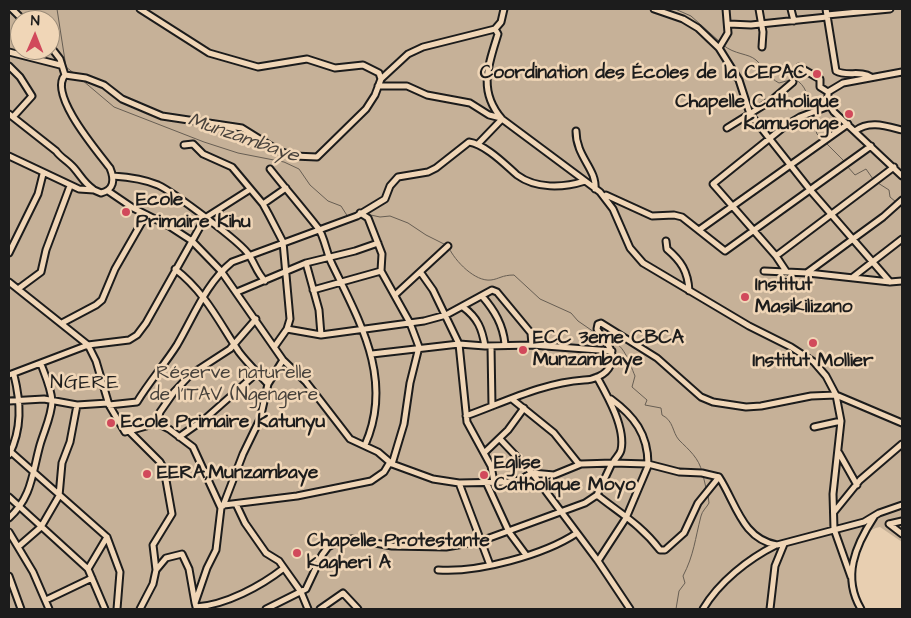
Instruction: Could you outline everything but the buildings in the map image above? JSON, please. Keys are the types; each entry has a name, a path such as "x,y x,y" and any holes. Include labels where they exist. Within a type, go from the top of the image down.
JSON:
{"street":[{"path":"140,9 204,50 227,58 258,67 267,67 297,59 307,59 335,68 362,65 379,73 381,79"},
{"path":"65,75 97,82 122,99 162,116 242,128 279,151 307,157 317,157 366,109 381,79 396,63 415,50 496,29 501,22 504,9"},
{"path":"654,9 691,24 719,48 739,80 750,114 811,191 873,260 890,282"},
{"path":"719,48 725,40 729,24 726,9"},
{"path":"759,9 762,24 762,47"},
{"path":"791,9 794,21"},
{"path":"729,24 762,24 794,21 826,14 890,9"},
{"path":"826,14 836,71 842,74 867,74 871,77"},
{"path":"496,29 498,34 490,58 487,85 492,107 502,119 598,191 613,209 626,241 634,254 650,267 749,326 791,347 814,362 826,376 836,395 841,421 833,513 834,529 851,577 853,589 862,609"},
{"path":"41,60 60,65"},
{"path":"60,60 60,65 65,75"},
{"path":"9,66 20,77 32,96 11,116 51,146 60,157 73,166 85,184 101,193 108,191 112,186 113,176 62,96 60,84 65,75"},
{"path":"799,67 820,79 820,87 828,92"},
{"path":"828,92 843,83 902,72"},
{"path":"727,128 772,100 793,82"},
{"path":"378,86 407,86 427,95 470,103 489,115 502,119"},
{"path":"828,92 829,106 902,176"},
{"path":"786,271 776,256 713,184 800,117 829,106"},
{"path":"478,144 502,119"},
{"path":"698,230 848,124"},
{"path":"855,131 862,125 869,124 902,130"},
{"path":"576,130 576,142 598,191 652,216 674,215 682,217 725,252 871,146"},
{"path":"9,401 52,400 77,406 137,402 176,345 221,271 232,262 361,213 385,199 390,186 398,177 428,172 451,158 469,142 478,144 499,158 517,175 530,181 559,187 585,181"},
{"path":"184,145 193,144 203,154 232,168 262,204 283,242 289,304 288,329 275,346"},
{"path":"9,157 70,186 94,190"},
{"path":"776,256 894,167"},
{"path":"270,169 318,228 328,256 364,330 372,354 376,410 365,445"},
{"path":"9,253 38,194 43,174"},
{"path":"113,176 131,178 159,186 218,227 249,254 257,272 265,281"},
{"path":"18,289 41,272 46,250 70,186"},
{"path":"262,204 286,188"},
{"path":"117,609 120,572 107,537 10,454 20,415 20,400 11,375 88,345 115,343 129,340 136,335 146,322 205,218 249,190"},
{"path":"108,191 192,241 221,271 283,360 306,382 350,439 365,445 391,463 433,479 460,483 520,480 532,473 554,476 581,464 648,465 679,472 702,473 719,477 751,533 767,543 777,545 864,522 902,504"},
{"path":"808,273 854,240 902,200"},
{"path":"222,507 297,496 371,481 384,472 391,463 404,424 410,383 419,347 410,324 382,271 382,254 368,218 361,213"},
{"path":"62,323 102,300 115,269 146,215"},
{"path":"853,278 873,260 902,239"},
{"path":"666,242 667,249 679,258 687,272 689,291"},
{"path":"237,292 306,263 328,256 355,252 378,243"},
{"path":"395,294 421,273 448,246"},
{"path":"306,263 322,335"},
{"path":"175,269 190,281 204,297 248,364 268,384"},
{"path":"764,270 890,282 902,281"},
{"path":"313,290 382,271"},
{"path":"421,273 446,315 459,344 466,416 470,431 491,466 494,482"},
{"path":"9,282 88,345 96,361 109,404 125,432 156,423 193,446 222,507"},
{"path":"288,329 322,335 410,324 446,315 492,290 497,292 531,333 532,345"},
{"path":"482,296 493,309 504,329 505,344"},
{"path":"463,307 475,316 488,346 492,406"},
{"path":"156,423 162,408 190,375 221,357 236,344 256,319"},
{"path":"466,416 547,385 590,380 597,377 611,366 612,351 596,328 598,324 602,323 656,358 701,397 713,402 746,407 761,406 811,396 836,395 902,423"},
{"path":"372,354 419,347 459,344 488,346 505,344 532,345 612,351"},
{"path":"195,603 207,568 216,550 222,507 243,454 260,420 268,384 283,360"},
{"path":"9,518 20,508 34,475 52,400 41,364"},
{"path":"179,437 206,418 258,372"},
{"path":"266,609 301,592 309,584 322,555 328,548 339,541 352,539 392,546 435,548 481,541 575,508 597,495 613,463 621,452 622,444 609,398 597,377"},
{"path":"598,561 626,518 648,465 644,437 639,426 623,408 609,398"},
{"path":"512,399 554,433 578,463 581,464"},
{"path":"18,547 41,527 59,496 62,463 70,442 77,406"},
{"path":"484,453 500,439 524,408"},
{"path":"814,427 841,421"},
{"path":"129,431 153,454 164,469 172,514 153,545 156,570 153,584 140,609"},
{"path":"500,439 532,473 562,512 630,609"},
{"path":"833,513 857,485 902,444"},
{"path":"838,450 857,485"},
{"path":"597,495 626,518 638,524 660,550 665,550 684,533 698,503 719,477"},
{"path":"486,482 509,532 526,555"},
{"path":"460,483 490,565"},
{"path":"9,497 88,570 105,609"},
{"path":"236,504 244,523 259,544 284,568 301,592 308,609"},
{"path":"851,577 856,548 875,516"},
{"path":"902,520 889,524 902,534"},
{"path":"9,532 49,609"},
{"path":"438,570 459,572 490,565 552,548 578,533"},
{"path":"88,570 107,537"},
{"path":"770,609 775,566 784,544"},
{"path":"703,609 716,591 749,562 777,545"},
{"path":"156,570 166,558 182,554 189,569 196,607 206,606 259,587 284,568"},
{"path":"9,576 21,609"},
{"path":"46,600 92,578"},
{"path":"320,609 343,594 358,609"}],"green space":[{"name":"Réserve naturelle de l'ITAV (Ngengere","path":"9,9 902,9 902,542 880,527 866,535 861,543 856,561 856,580 858,593 866,609 9,609"}],"waterway":[{"name":"Munzambaye","path":"57,9 66,67 75,74"},
{"path":"675,9 691,16 720,42"},
{"path":"723,45 732,51 753,58 779,83 794,79 802,85 806,92 809,110"},
{"name":"Munzambaye","path":"82,80 114,107 204,142 238,153 284,162 299,169 310,185 328,201 341,206 348,217 350,216"},
{"path":"810,114 817,134 822,139"},
{"path":"825,142 845,162"},
{"path":"847,166 855,175 866,169 873,179"},
{"path":"878,183 889,190 890,197 896,202"},
{"name":"Munzambaye","path":"366,214 380,217 390,216 408,223 446,245"},
{"name":"Munzambaye","path":"449,248 456,259 472,274 485,280 514,275 540,299 571,313 578,321 597,334"},
{"name":"Munzambaye","path":"608,339 618,344 628,359 635,376 632,387 647,400 645,405 661,408 662,415 669,420 679,440 696,458 702,472"},
{"path":"703,475 706,488"},
{"path":"676,609 679,591 685,583 683,576 692,554 702,514 709,503 708,495"}],"place":[{"name":"Coordination des Écoles de la CEPAC","path":"817,74"},
{"name":"Chapelle Catholique Kamusonge","path":"849,114"},
{"name":"Ecole Primaire Kihu","path":"126,212"},
{"name":"Institut Masikilizano","path":"745,297"},
{"name":"Institut Mollier","path":"813,343"},
{"name":"ECC 3eme CBCA Munzambaye","path":"523,350"},
{"name":"Ecole Primaire Katunyu","path":"111,423"},
{"name":"EERA,Munzambaye","path":"147,474"},
{"name":"Eglise Catholique Moyo","path":"484,475"},
{"name":"Chapelle Protestante kagheri A","path":"297,553"}],"district":[{"name":"NGERE","path":"85,384"}]}
